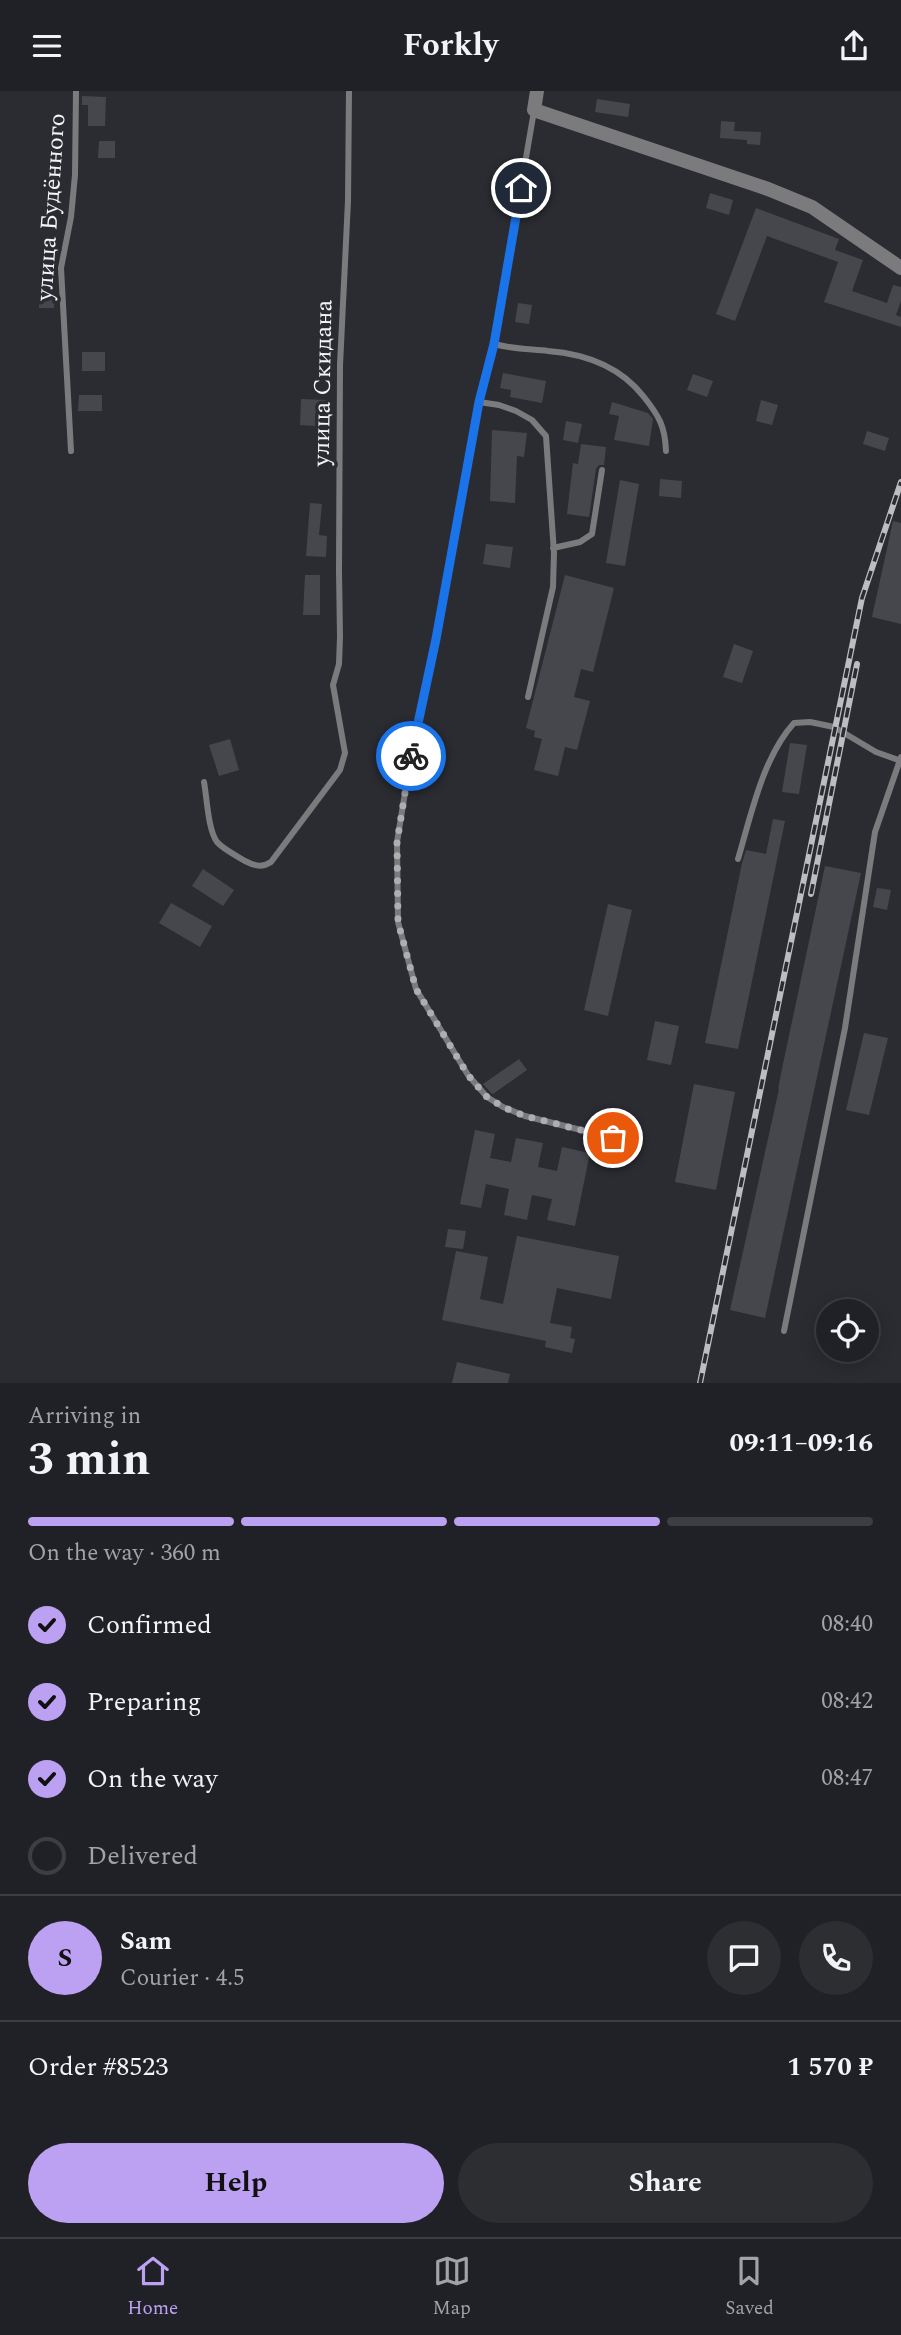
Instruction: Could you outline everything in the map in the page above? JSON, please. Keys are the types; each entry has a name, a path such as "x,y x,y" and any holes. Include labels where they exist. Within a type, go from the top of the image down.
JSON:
{"street":[{"path":"537,91 534,110 768,189 812,207 901,268"}],"lane":[{"name":"улица Будённого","path":"71,451 61,268 71,217 75,175 76,91"},
{"name":"улица Скидана","path":"204,782 213,833 218,844 258,866 265,866 271,862 340,770 345,753 332,685 339,664 340,637 340,365 348,201 349,91"},
{"path":"534,110 494,344 479,402 436,639 411,755 397,842 398,922 416,989 468,1075 487,1097 525,1116 613,1138"},
{"path":"494,344 595,359 613,368 636,386 660,417 666,451"},
{"path":"479,402 516,411 532,420 546,436 554,548 553,587 528,697"},
{"path":"554,548 580,542 592,534 602,470"},
{"path":"738,859 758,790 783,735 794,723 810,722 834,727 876,752 900,760 875,832 845,1028 784,1331"}],"building":[{"path":"82,96 106,97 105,126 88,126 88,105 82,105"},
{"path":"597,99 630,104 628,117 595,112"},
{"path":"721,121 735,122 734,131 761,132 760,145 747,144 747,140 720,138"},
{"path":"99,141 115,141 115,158 98,158"},
{"path":"710,193 733,200 729,215 706,208"},
{"path":"756,208 839,239 835,250 863,260 852,291 887,303 893,285 901,287 901,301 896,315 901,317 901,327 824,302 838,262 767,236 735,321 716,314"},
{"path":"39,291 54,291 54,308 39,308"},
{"path":"518,303 532,305 529,324 515,322"},
{"path":"82,352 105,352 105,371 82,371"},
{"path":"503,373 546,381 542,403 510,397 511,390 500,388"},
{"path":"693,374 713,381 707,397 687,390"},
{"path":"79,395 102,395 102,411 78,411"},
{"path":"301,399 328,400 327,418 315,417 315,426 300,425"},
{"path":"761,400 778,405 772,425 756,421"},
{"path":"612,402 648,413 653,419 649,446 614,440 619,416 609,414"},
{"path":"566,421 582,424 578,443 563,440"},
{"path":"492,430 527,433 524,457 517,456 515,503 490,501"},
{"path":"867,431 889,438 885,451 863,444"},
{"path":"581,444 606,447 604,465 599,465 596,469 589,517 567,514 573,463 578,464"},
{"path":"660,479 682,481 681,498 659,496"},
{"path":"620,480 639,484 625,566 606,563"},
{"path":"310,503 322,504 319,535 327,536 326,557 306,556"},
{"path":"893,521 901,523 901,624 872,617"},
{"path":"486,544 513,547 510,568 483,564"},
{"path":"305,575 320,575 320,615 303,615"},
{"path":"565,575 614,588 593,672 581,669 574,697 590,701 577,750 565,747 558,776 534,770 542,739 534,737 535,731 526,728"},
{"path":"734,644 753,651 742,683 723,677"},
{"path":"230,739 239,770 219,776 209,745"},
{"path":"790,743 807,745 799,794 782,792"},
{"path":"773,819 785,821 738,1049 705,1043 742,863 746,850 766,854"},
{"path":"825,866 861,873 765,1318 730,1310"},
{"path":"203,869 234,890 223,906 192,886"},
{"path":"877,888 891,890 887,910 873,907"},
{"path":"171,903 212,926 200,947 159,923"},
{"path":"608,904 632,910 608,1016 584,1010"},
{"path":"655,1021 679,1026 671,1065 647,1060"},
{"path":"864,1033 888,1038 869,1115 846,1110"},
{"path":"519,1059 527,1070 491,1093 483,1084"},
{"path":"694,1084 735,1092 716,1190 675,1182"},
{"path":"475,1130 495,1134 490,1158 511,1162 516,1138 543,1143 538,1167 557,1171 562,1147 590,1153 575,1226 547,1220 552,1199 532,1195 527,1220 504,1215 509,1189 486,1184 481,1208 460,1204"},
{"path":"448,1229 466,1231 463,1249 445,1247"},
{"path":"517,1236 619,1256 611,1299 557,1288 550,1323 572,1327 570,1338 575,1339 572,1353 545,1347 546,1341 442,1320 456,1251 488,1257 480,1299 503,1304"},
{"path":"457,1362 510,1374 508,1383 452,1383"}],"railway":[{"path":"700,1383 862,598 901,482"},
{"path":"811,894 857,664"}],"way so far":[{"path":"411,756 397,842 398,922 416,989 468,1075 487,1097 525,1116 613,1138"}],"route":[{"path":"411,756 436,639 479,402 494,344 521,188"}]}
